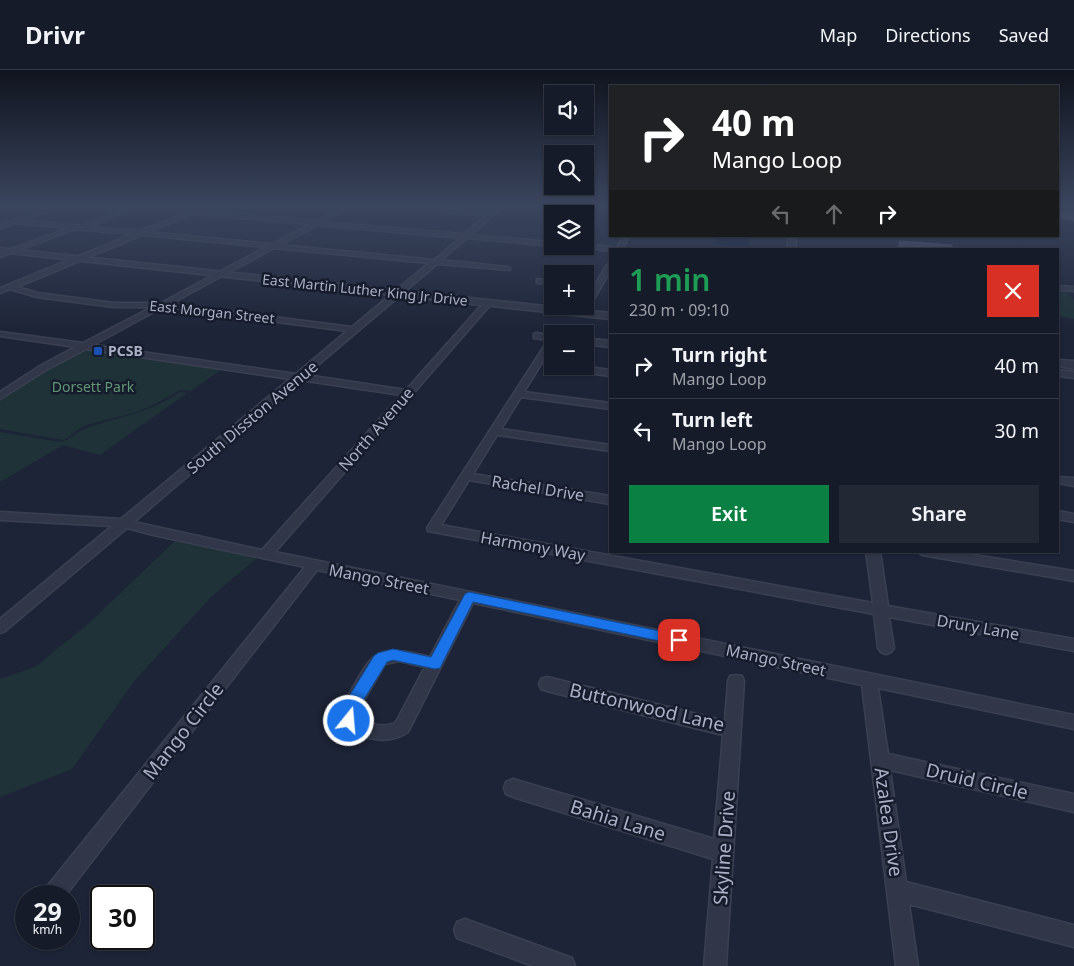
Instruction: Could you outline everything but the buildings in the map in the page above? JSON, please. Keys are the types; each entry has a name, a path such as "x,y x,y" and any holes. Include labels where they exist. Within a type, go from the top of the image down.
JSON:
{"street":[{"path":"0,255 22,247"},
{"path":"0,291 108,247"},
{"path":"0,396 44,368 84,346 272,247"},
{"path":"282,247 508,269"},
{"name":"South Disston Avenue","path":"0,627 454,247"},
{"path":"594,247 609,249"},
{"name":"East Martin Luther King Jr Drive","path":"0,250 544,309"},
{"path":"594,292 609,267"},
{"path":"540,282 544,282"},
{"name":"East Morgan Street","path":"10,287 35,295 112,305 163,305 355,330"},
{"path":"1059,288 1074,289"},
{"name":"North Avenue","path":"265,555 488,303"},
{"name":"East Martin Luther King Jr Drive","path":"594,314 609,316"},
{"path":"0,334 408,393"},
{"path":"537,336 544,337"},
{"path":"594,342 609,344"},
{"name":"Harmony Way","path":"544,353 433,528 882,610"},
{"path":"1059,363 1074,365"},
{"path":"538,364 544,365"},
{"path":"594,371 609,373"},
{"path":"1059,373 1074,375"},
{"path":"519,394 609,406"},
{"path":"495,431 609,448"},
{"name":"Rachel Drive","path":"466,476 609,500"},
{"path":"1059,480 1074,482"},
{"path":"1059,515 1074,518"},
{"name":"Mango Street","path":"0,516 126,523 152,531 265,555 1074,722"},
{"path":"873,553 886,648"},
{"path":"934,553 1074,576"},
{"name":"Mango Circle","path":"61,885 314,565"},
{"path":"435,664 393,655 383,657 379,660 348,711 349,721 354,725 388,734 398,731 402,727 435,664 469,597"},
{"name":"Drury Lane","path":"882,610 1074,645"},
{"name":"Azalea Drive","path":"869,679 898,890 906,966"},
{"name":"Buttonwood Lane","path":"547,684 732,730 736,681"},
{"name":"Skyline Drive","path":"715,966 732,730"},
{"name":"Druid Circle","path":"880,760 1074,802"},
{"name":"Bahia Lane","path":"513,788 723,852"},
{"path":"898,890 1074,936"},
{"path":"465,930 564,966"}],"green space":[{"path":"1059,292 1067,293 1074,300 1074,319 1059,316"},
{"name":"Dorsett Park","path":"90,349 222,369 191,391 180,390 137,412 83,426 64,440 0,429 0,400 70,356"},
{"path":"180,392 187,393 100,455 63,445 0,482 0,432 60,442 87,428 157,405"},
{"path":"175,541 257,558 211,597 136,679 72,769 0,797 0,679 35,667 88,624"}],"place":[{"name":"PCSB","path":"98,351"}],"route":[{"path":"349,721 347,717 348,711 379,660 383,657 401,656 435,664 469,597 679,640"}]}
